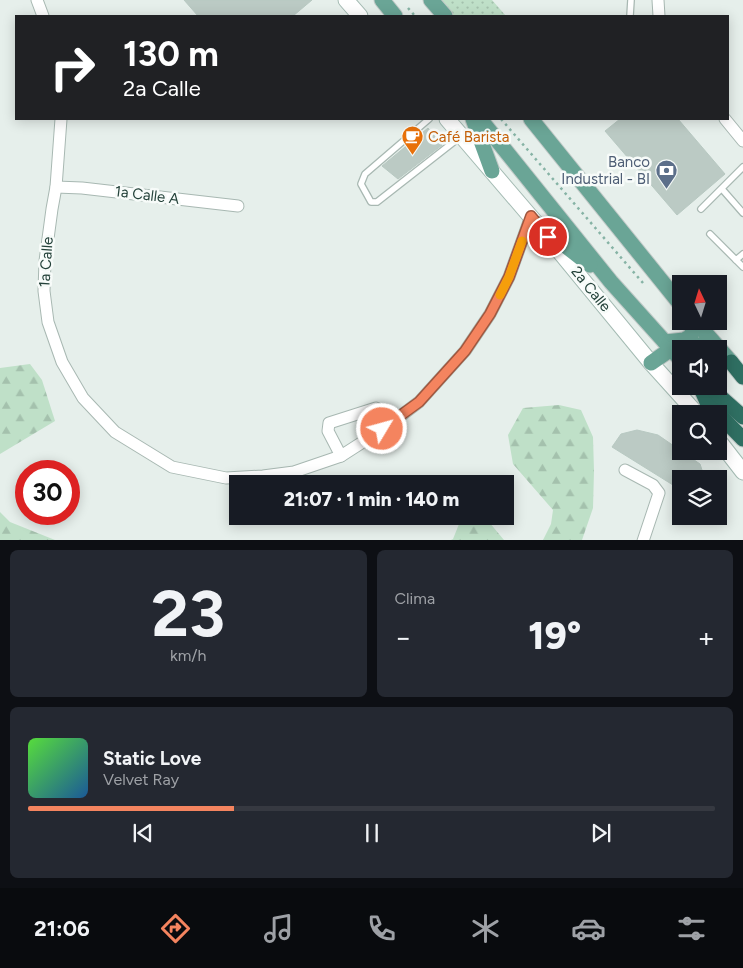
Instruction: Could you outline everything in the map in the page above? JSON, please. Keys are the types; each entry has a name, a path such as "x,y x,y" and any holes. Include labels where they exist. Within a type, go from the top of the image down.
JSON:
{"highway":[{"path":"737,364 743,377"},
{"path":"704,395 707,402 743,440"},
{"path":"718,395 743,417"}],"main road":[{"path":"382,0 394,15"},
{"path":"431,0 444,15"},
{"path":"473,120 492,171"},
{"path":"481,120 611,282 672,350"},
{"path":"534,120 672,294"},
{"path":"534,220 611,282"},
{"path":"651,363 668,345 691,336 693,330"},
{"path":"703,330 712,340"},
{"path":"727,354 737,364"}],"street":[{"path":"37,0 43,15"},
{"path":"346,0 359,15"},
{"path":"658,0 659,15"},
{"name":"1a Calle","path":"61,120 56,187 44,261 44,290 48,322 62,362 83,398 115,432 172,467 226,478 294,472 341,456 382,429 419,402 465,351 490,314 509,277 534,220"},
{"name":"2a Calle","path":"448,120 534,220 651,363 689,405"},
{"path":"726,120 743,140"},
{"name":"1a Calle A","path":"56,187 82,188 238,206"},
{"path":"341,456 328,431 329,423 376,408"},
{"path":"727,451 743,472"},
{"path":"625,470 653,485 659,493 643,540"}],"lane":[{"path":"630,15 631,0"},
{"path":"428,120 365,174 361,184 371,202 377,202 462,136"},
{"path":"701,209 743,167"},
{"path":"722,188 743,212"},
{"path":"710,234 743,267"},
{"path":"736,260 743,254"}],"path":[{"path":"502,120 644,284"}],"green space":[{"path":"431,0 492,0 505,15 444,15"},
{"path":"30,364 42,380 55,421 0,454 0,368"},
{"path":"559,405 581,410 593,437 593,508 582,540 543,540 551,524 553,510 513,464 508,435 523,408"},
{"path":"0,512 15,525 55,540 0,540"},
{"path":"459,525 492,525 504,540 451,540"}],"building":[{"path":"184,0 312,0 294,15 197,15"},
{"path":"619,120 679,120 725,174 677,215 605,131"},
{"name":"Café Barista","path":"428,128 442,145 398,179 382,166"},
{"path":"637,430 658,435 672,445 672,460 694,460 700,464 702,470 672,470 672,484 612,447 621,434"}],"slow traffic":[{"path":"500,295 509,277 522,241"}],"place":[{"name":"Café Barista","path":"412,156"},
{"name":"Banco Industrial - BI","path":"666,190"}],"route":[{"path":"382,429 419,402 465,351 490,314 509,277 531,216 548,237"}]}
